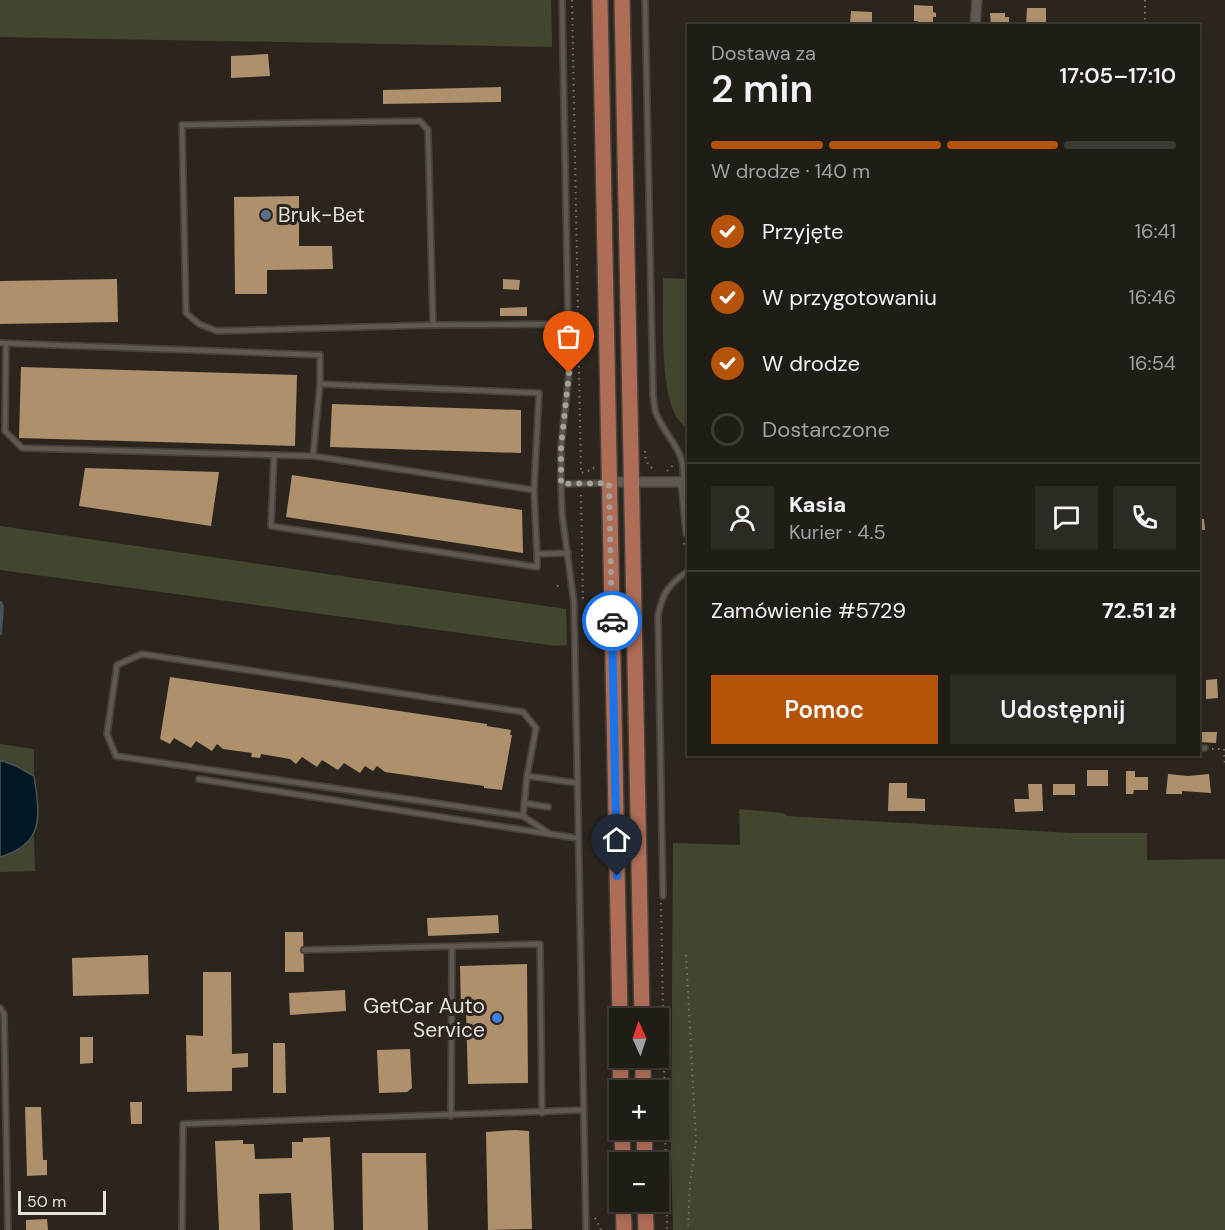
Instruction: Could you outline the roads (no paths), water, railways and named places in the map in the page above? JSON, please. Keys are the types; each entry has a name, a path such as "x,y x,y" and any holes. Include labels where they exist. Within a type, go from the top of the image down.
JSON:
{"main road":[{"path":"600,0 620,1008"},
{"path":"622,0 642,1008"},
{"path":"623,1212 624,1230"},
{"path":"645,1212 646,1230"}],"street":[{"path":"975,24 976,0"},
{"path":"609,483 683,482 687,523"}],"lane":[{"path":"562,0 569,373 561,447 561,484 562,514 574,603 586,1230"},
{"path":"645,0 653,394 655,410 681,456 683,482"},
{"path":"433,325 428,130 420,121 182,125 186,314 199,324 218,331 568,324"},
{"path":"313,456 320,384 320,355 3,343 5,431 22,448 313,456 534,490"},
{"path":"274,455 271,526 537,567 534,490 539,393 320,384"},
{"path":"561,484 609,483"},
{"path":"537,554 568,553"},
{"path":"663,896 658,615 661,600 668,589 675,579 687,572"},
{"path":"523,816 527,776 536,728 523,712 142,654 117,665 107,734 117,756 523,816 550,834"},
{"path":"527,776 577,783"},
{"path":"200,779 578,838"},
{"path":"524,803 548,807"},
{"path":"304,950 540,944 542,1113"},
{"path":"451,1116 452,946"},
{"path":"0,1008 4,1014 8,1230"},
{"path":"182,1230 183,1124 583,1110"}],"water":[{"path":"0,760 34,776 38,816 32,836 25,844 0,857"}],"waterway":[{"path":"0,603 2,607 0,633"}],"place":[{"name":"Bruk-Bet","path":"266,215"},
{"name":"GetCar Auto Service","path":"497,1018"}]}
